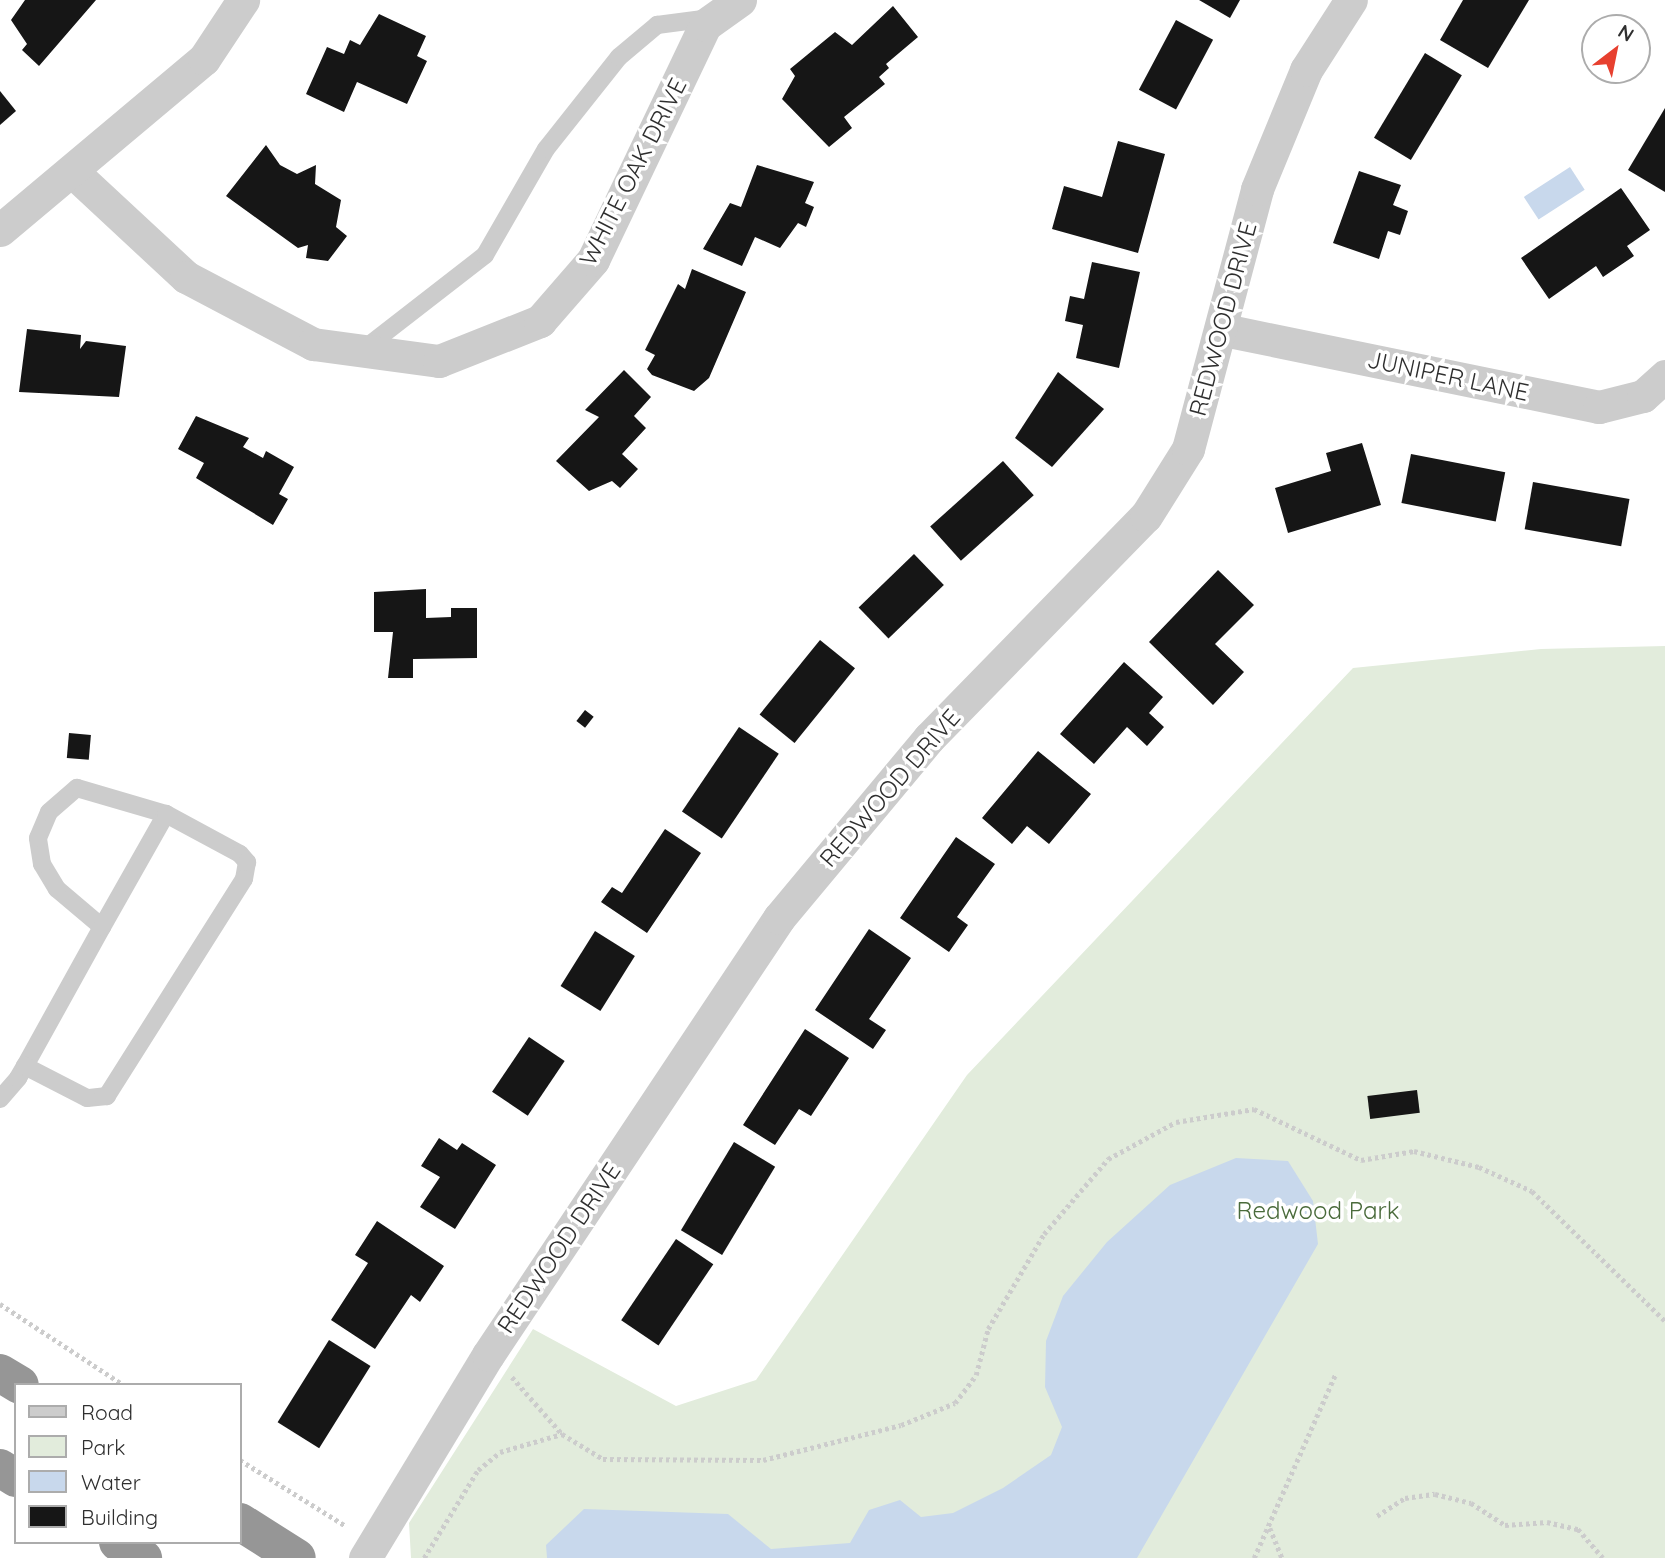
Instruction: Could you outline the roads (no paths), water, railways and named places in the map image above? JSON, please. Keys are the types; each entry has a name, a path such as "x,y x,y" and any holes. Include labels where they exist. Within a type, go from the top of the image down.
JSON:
{"highway":[{"path":"0,1373 17,1383"},
{"path":"242,1523 297,1558"},
{"path":"121,1544 143,1558"}],"street":[{"path":"0,230 74,173 204,59 243,0"},
{"name":"REDWOOD DRIVE","path":"370,1550 488,1355 779,918 929,738 1146,516 1188,449 1224,330 1257,189 1306,70 1350,0"},
{"name":"WHITE OAK DRIVE","path":"74,173 186,277 313,344 439,361 540,321 593,260 705,25 728,9"},
{"name":"JUNIPER LANE","path":"1224,330 1600,407 1643,396 1665,376"}],"lane":[{"path":"361,351 428,305 485,255 546,149 619,57 657,25 728,9"},
{"path":"25,1066 87,1098 107,1096 244,879 247,862 240,855 166,814 77,788 49,812 38,838 42,864 69,902 102,927"},
{"path":"0,1099 25,1066 166,814"}],"water":[{"path":"1570,167 1585,190 1539,220 1524,197"},
{"path":"1236,1158 1288,1161 1313,1201 1318,1244 1137,1558 547,1558 546,1545 584,1509 728,1514 771,1549 850,1543 869,1510 900,1500 921,1517 953,1513 1003,1488 1051,1455 1062,1427 1045,1387 1046,1341 1063,1296 1107,1242 1170,1185"}],"park label":[{"name":"Redwood Park","path":"1318,1211"}]}
